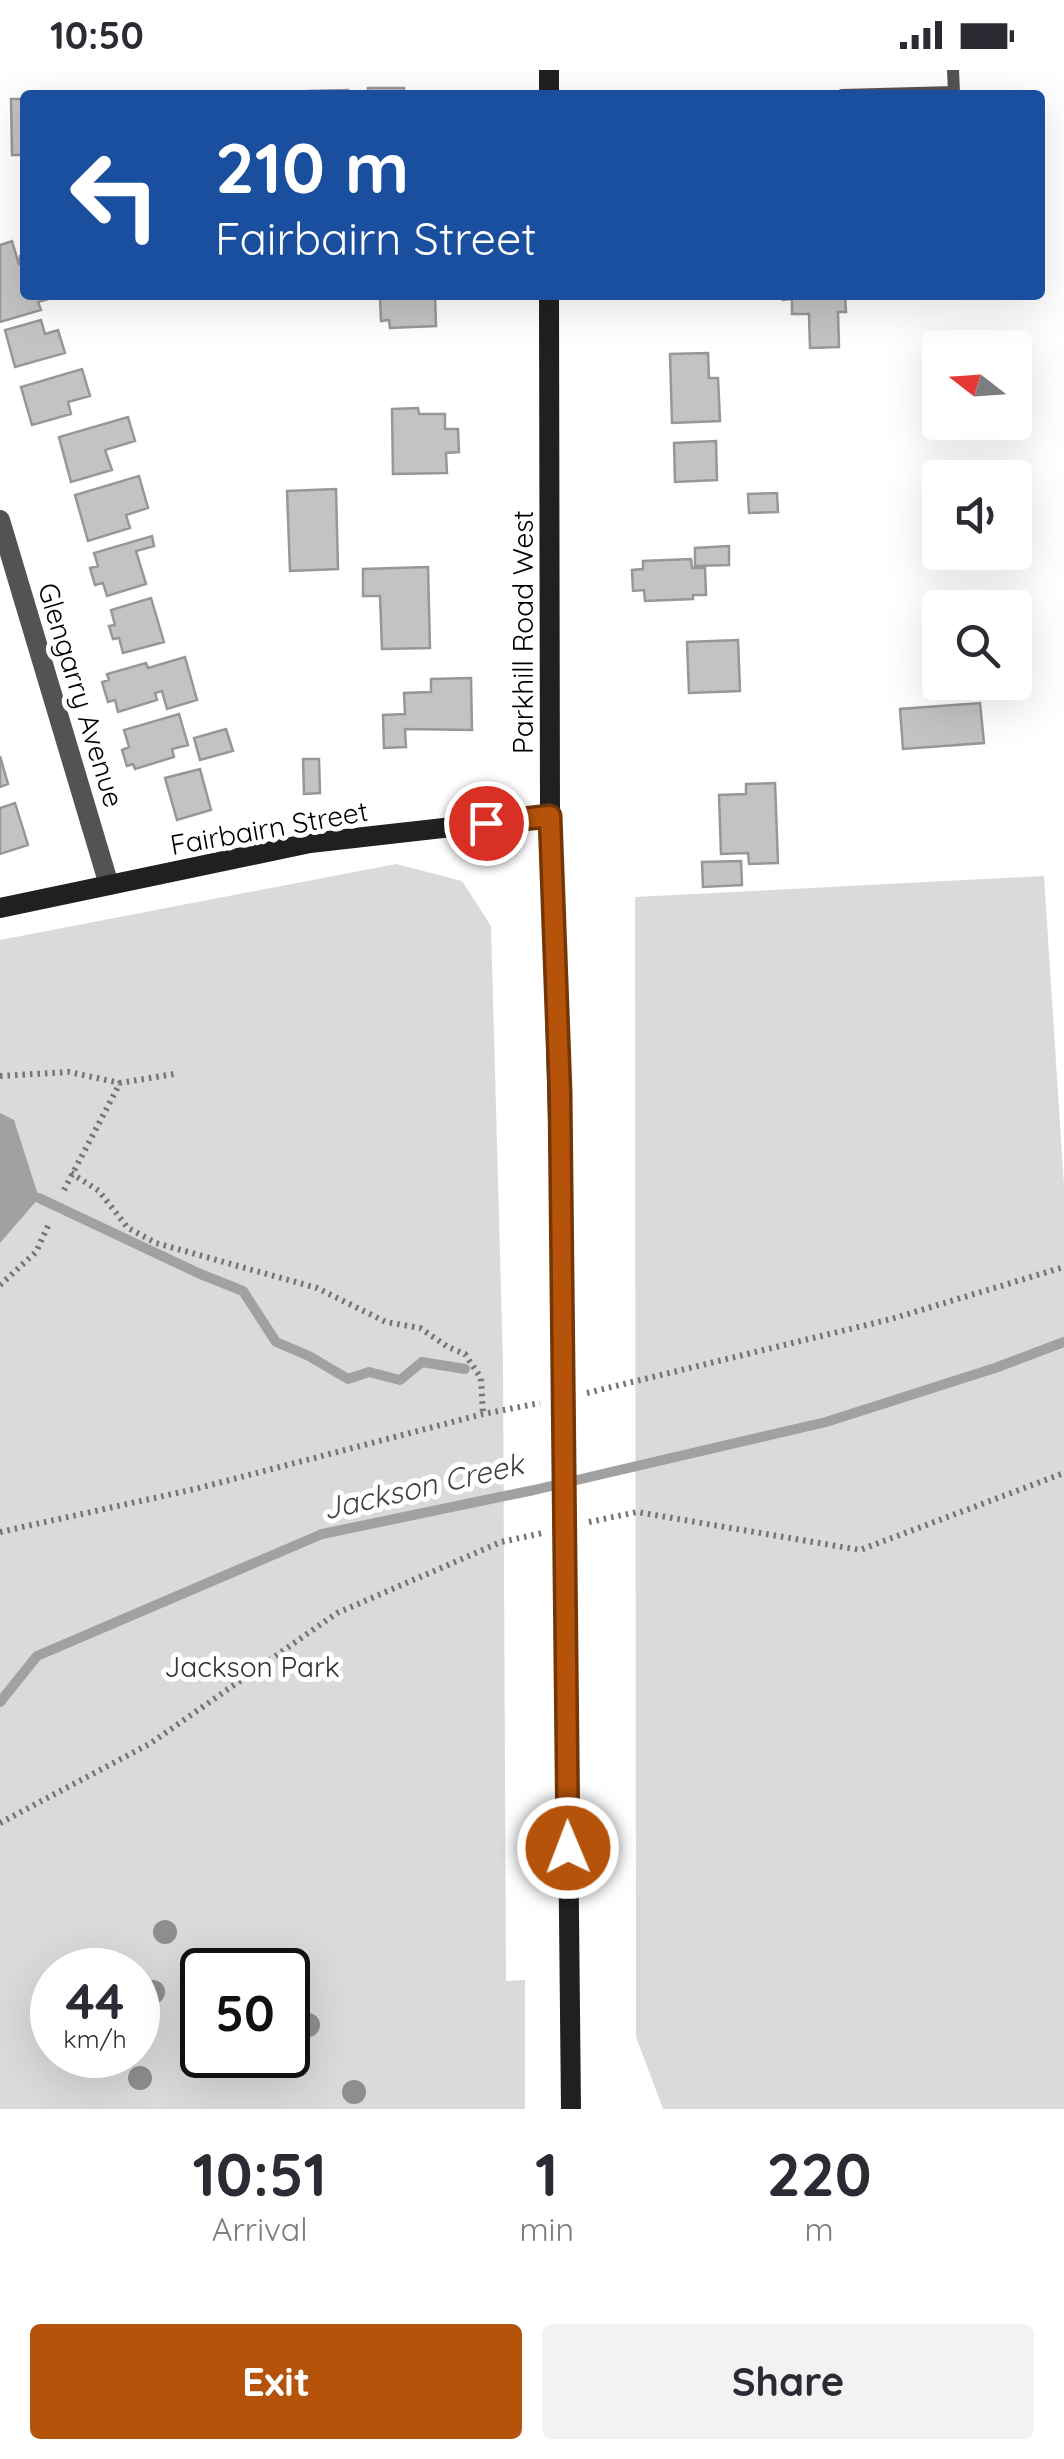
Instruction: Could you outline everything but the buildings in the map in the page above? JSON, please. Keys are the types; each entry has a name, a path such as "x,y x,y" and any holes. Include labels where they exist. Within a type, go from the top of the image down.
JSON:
{"main road":[{"name":"Parkhill Road West","path":"549,300 550,816 562,1273 570,2109"},
{"name":"Fairbairn Street","path":"0,908 310,842 550,816"}],"street":[{"name":"Glengarry Avenue","path":"0,520 109,885"}],"path":[{"path":"0,1076 69,1072 120,1082 174,1074"},
{"path":"64,1190 120,1082"},
{"path":"71,1173 99,1191 128,1228 156,1243 317,1288 386,1322 420,1328 466,1354 482,1378 483,1414"},
{"path":"0,1284 36,1252 48,1226"},
{"path":"585,1393 891,1319 1064,1267"},
{"path":"0,1532 195,1489 483,1414 550,1401"},
{"path":"579,1525 637,1512 860,1550 1064,1473"},
{"path":"0,1823 151,1743 337,1613 501,1542 559,1529"}],"green space":[{"name":"Jackson Park","path":"396,864 462,881 491,926 503,1363 506,1981 525,1980 525,2109 0,2109 0,940"},
{"path":"1044,876 1064,1186 1064,2109 663,2109 636,2037 635,897"}],"shaded area":[{"path":"0,1113 14,1120 39,1198 0,1243"}],"waterway":[{"path":"39,1198 243,1291 276,1342 348,1379 369,1372 400,1380 422,1362 465,1369"},
{"name":"Jackson Creek","path":"0,1702 37,1656 322,1534 534,1490 826,1422 1064,1342"}],"route":[{"path":"486,823 550,816 560,1093 568,1848"}]}
